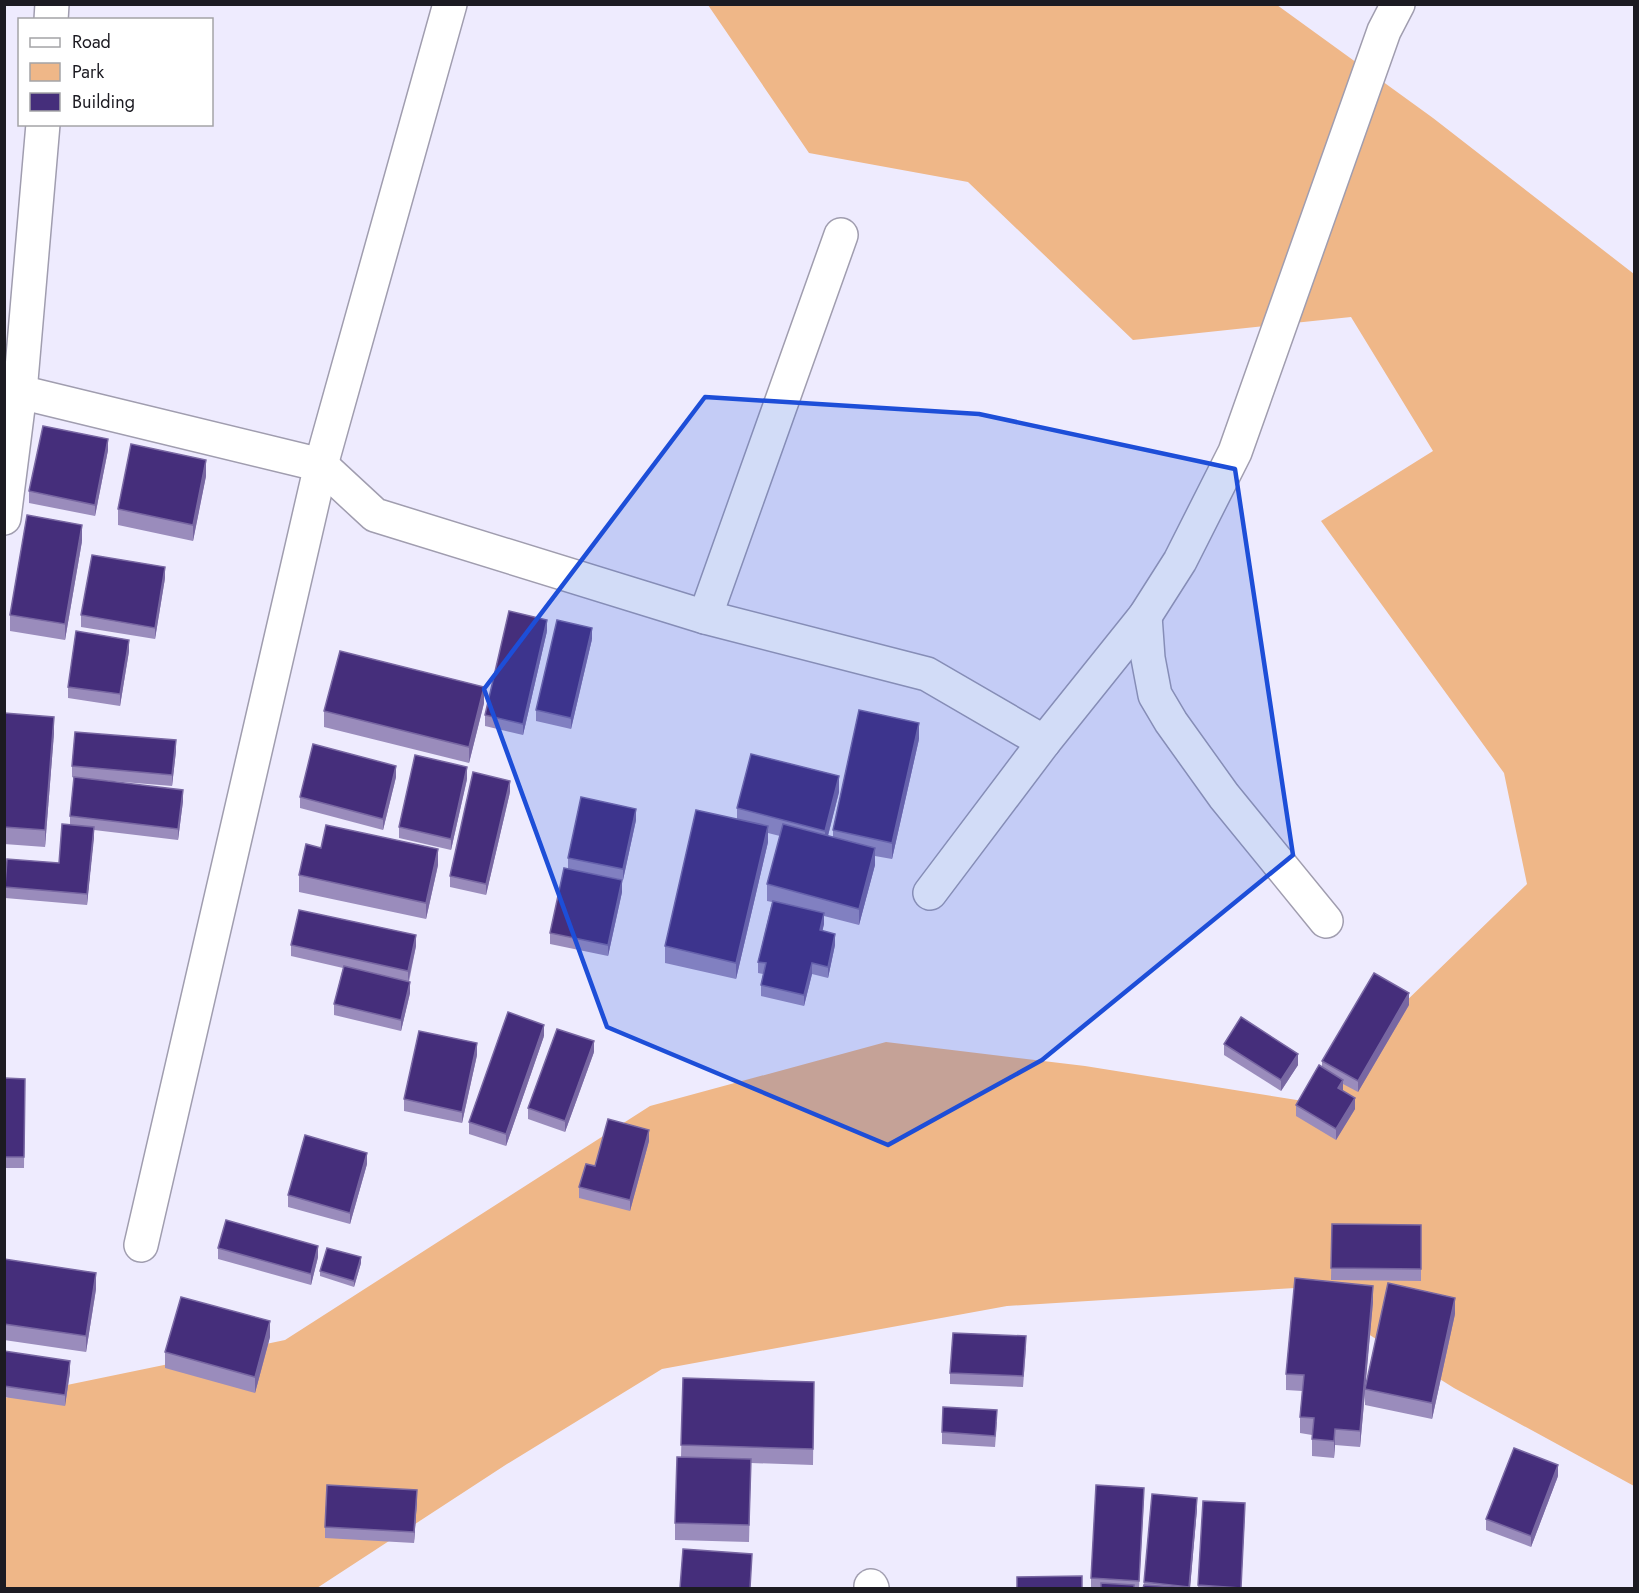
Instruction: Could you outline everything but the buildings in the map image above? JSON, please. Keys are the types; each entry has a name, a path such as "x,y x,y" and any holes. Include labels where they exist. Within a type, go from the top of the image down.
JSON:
{"street":[{"path":"141,1245 321,465 450,4"},
{"path":"930,893 1044,742 1145,616 1180,561 1235,452 1384,31 1398,4"},
{"path":"4,518 21,392 42,126"},
{"path":"705,617 841,235"},
{"path":"21,392 321,465 375,515 705,617 927,674 1044,742"},
{"path":"1145,616 1148,658 1155,695 1170,722 1224,796 1326,921"}],"highlighted area":[{"path":"705,397 979,414 1235,469 1293,855 1042,1060 888,1145 607,1027 484,689"}],"green space":[{"path":"708,5 1277,5 1433,118 1634,274 1634,1486 1454,1388 1295,1288 1007,1306 662,1369 507,1464 317,1588 5,1588 4,1398 285,1340 650,1106 886,1042 1085,1066 1303,1101 1527,884 1504,773 1321,521 1433,451 1351,317 1133,340 968,182 809,153"}]}
